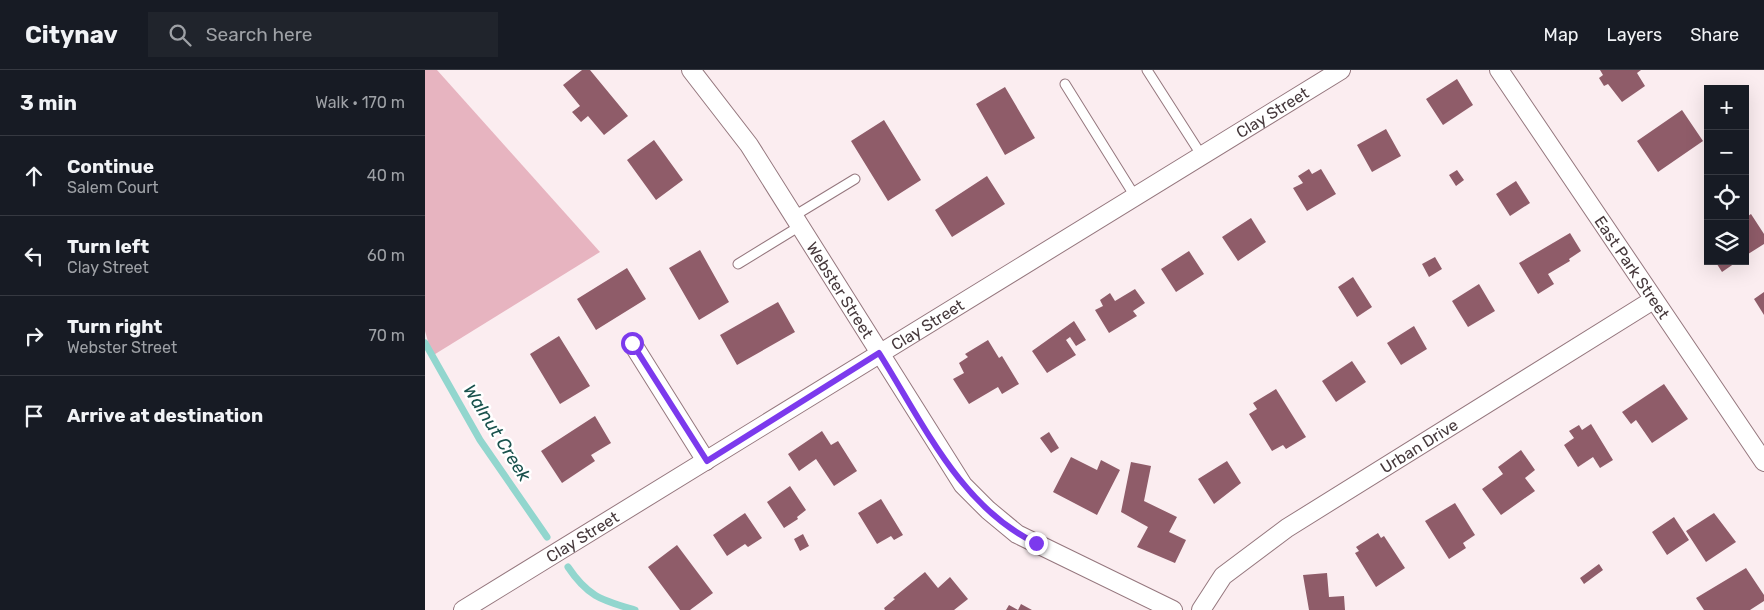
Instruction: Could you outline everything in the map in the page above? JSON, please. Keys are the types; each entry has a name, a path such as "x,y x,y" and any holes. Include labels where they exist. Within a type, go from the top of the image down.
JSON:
{"street":[{"name":"Webster Street","path":"691,70 749,145 963,484 988,510 1017,534 1173,610"},
{"name":"Clay Street","path":"463,610 879,353 1136,198 1341,70"},
{"name":"East Park Street","path":"1499,70 1764,462"},
{"name":"Urban Drive","path":"1201,610 1223,576 1287,528 1653,300"},
{"path":"632,343 707,461"}],"lane":[{"path":"1147,70 1203,156"},
{"path":"1065,84 1136,198"},
{"path":"738,264 855,179"}],"shaded area":[{"path":"425,70 437,70 600,252 432,356 425,331"}],"building":[{"path":"582,70 590,70 628,116 604,135 588,116 581,122 572,112 580,106 563,85"},
{"path":"1600,70 1641,70 1637,73 1645,86 1622,102 1608,84 1604,86 1599,78 1603,75"},
{"path":"1457,79 1473,105 1443,125 1426,99"},
{"path":"1005,87 1035,138 1005,155 976,104"},
{"path":"1682,110 1703,141 1658,172 1637,141"},
{"path":"884,120 921,180 888,201 851,141"},
{"path":"1386,129 1401,156 1372,172 1357,145"},
{"path":"654,140 683,180 656,200 627,160"},
{"path":"1309,169 1312,174 1321,169 1336,194 1307,211 1293,188 1303,183 1298,176"},
{"path":"1457,170 1464,180 1456,186 1449,175"},
{"path":"987,176 1005,204 952,237 935,210"},
{"path":"1516,181 1530,203 1510,216 1496,194"},
{"path":"1751,214 1764,234 1764,244 1749,253 1749,220"},
{"path":"1251,218 1266,242 1238,261 1222,237"},
{"path":"1570,233 1581,251 1569,259 1570,261 1548,274 1554,284 1538,294 1519,263"},
{"path":"700,250 729,302 699,320 669,268"},
{"path":"1189,251 1204,274 1176,292 1161,269"},
{"path":"1435,257 1442,269 1429,277 1422,264"},
{"path":"1718,265 1732,265 1722,272"},
{"path":"627,268 646,299 596,330 577,299"},
{"path":"1353,277 1372,307 1357,317 1338,287"},
{"path":"1479,284 1495,311 1468,327 1452,301"},
{"path":"1135,289 1145,303 1133,311 1137,316 1109,333 1095,310 1103,306 1100,300 1110,293 1115,301"},
{"path":"1764,292 1764,315 1754,299"},
{"path":"778,302 795,332 737,365 720,335"},
{"path":"1074,321 1086,340 1076,346 1070,337 1066,340 1076,355 1047,373 1032,351"},
{"path":"1414,326 1427,349 1401,365 1387,343"},
{"path":"559,336 590,386 560,404 530,354"},
{"path":"988,340 999,358 1002,356 1019,384 1002,394 998,387 969,404 953,379 964,373 959,363 968,357 965,354"},
{"path":"1352,361 1366,382 1336,402 1322,381"},
{"path":"1664,384 1688,419 1652,443 1636,420 1631,424 1622,412"},
{"path":"1276,389 1306,437 1286,449 1283,445 1272,451 1249,414 1257,409 1253,403"},
{"path":"595,416 611,443 591,455 595,461 562,483 541,451"},
{"path":"1591,424 1613,460 1600,468 1593,457 1578,467 1564,445 1574,438 1569,431 1579,425 1582,430"},
{"path":"822,431 831,445 838,441 857,471 834,486 816,459 799,471 788,454"},
{"path":"1049,432 1059,448 1051,453 1040,438"},
{"path":"1521,450 1535,470 1525,478 1535,491 1501,515 1482,489 1503,474 1498,467"},
{"path":"1071,457 1097,470 1101,460 1120,470 1097,515 1053,492"},
{"path":"1227,461 1241,483 1214,504 1198,479"},
{"path":"1131,462 1151,466 1144,501 1177,517 1169,532 1186,540 1175,563 1137,547 1148,527 1121,512"},
{"path":"790,486 806,510 797,517 798,519 784,528 767,502"},
{"path":"881,499 903,535 894,540 891,536 877,544 858,513"},
{"path":"1455,503 1475,535 1463,543 1466,548 1449,559 1425,521"},
{"path":"745,513 762,538 748,547 745,544 727,556 713,535"},
{"path":"1714,513 1736,542 1706,562 1686,531"},
{"path":"1674,517 1689,540 1667,555 1652,532"},
{"path":"1378,533 1381,538 1384,536 1405,568 1376,587 1355,553 1359,551 1356,547"},
{"path":"803,534 809,546 800,551 794,539"},
{"path":"677,545 713,593 690,610 680,610 648,567"},
{"path":"1599,564 1603,570 1584,584 1580,578"},
{"path":"1746,568 1764,595 1764,601 1750,610 1704,610 1696,598"},
{"path":"925,572 938,588 950,577 968,599 954,610 885,610 884,608 895,599 893,598"},
{"path":"1327,573 1329,597 1344,596 1345,610 1309,610 1303,575"},
{"path":"1021,604 1032,610 1018,610"},
{"path":"1009,605 1018,610 1006,610"}],"waterway":[{"name":"Walnut Creek","path":"425,343 480,440 547,537"},
{"name":"Walnut Creek","path":"568,567 589,591 605,600 635,610"}],"route":[{"path":"632,343 707,461 879,353 963,484 988,510 1017,534 1036,543"}]}
